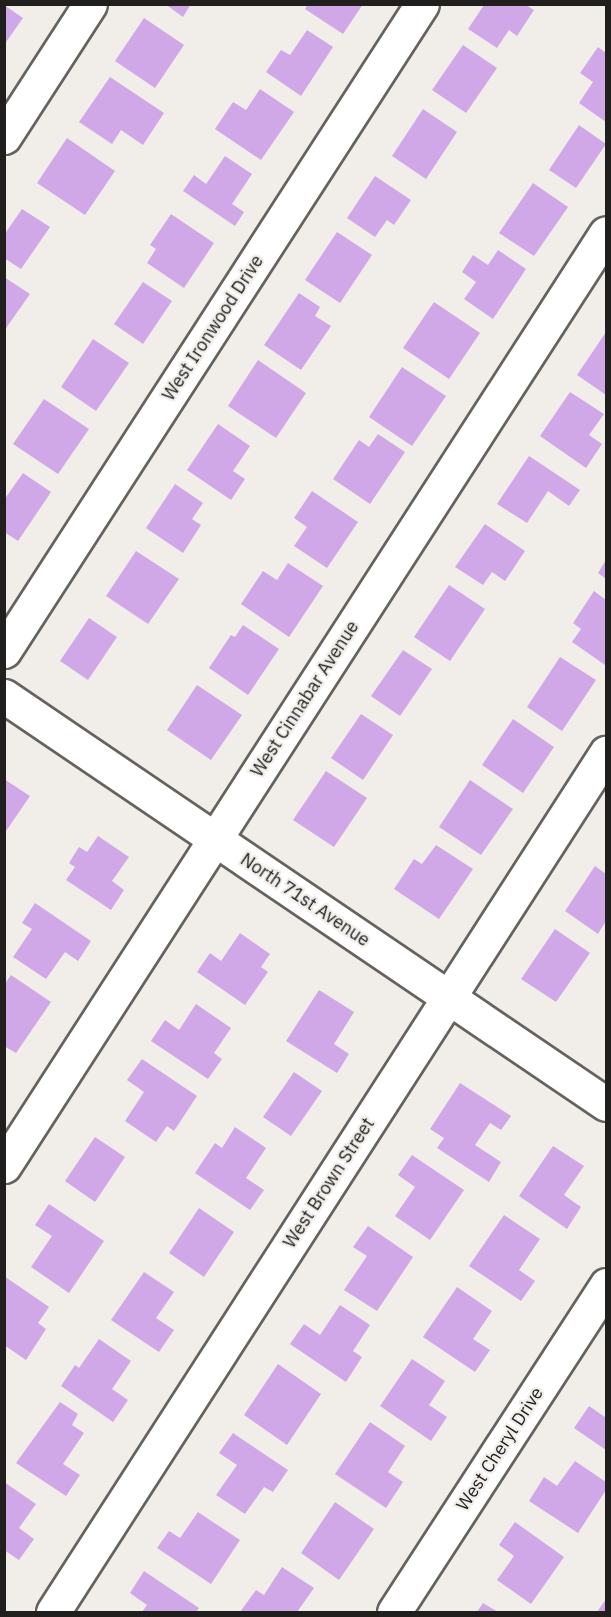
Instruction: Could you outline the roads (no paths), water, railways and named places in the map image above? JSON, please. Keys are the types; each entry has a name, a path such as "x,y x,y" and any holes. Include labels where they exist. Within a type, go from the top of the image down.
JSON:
{"street":[{"path":"4,137 90,4"},
{"name":"West Ironwood Drive","path":"4,651 422,4"},
{"name":"West Cinnabar Avenue","path":"4,1166 606,233"},
{"name":"North 71st Avenue","path":"4,696 606,1104"},
{"name":"West Brown Street","path":"52,1612 606,753"},
{"name":"West Cheryl Drive","path":"394,1612 606,1285"}]}
